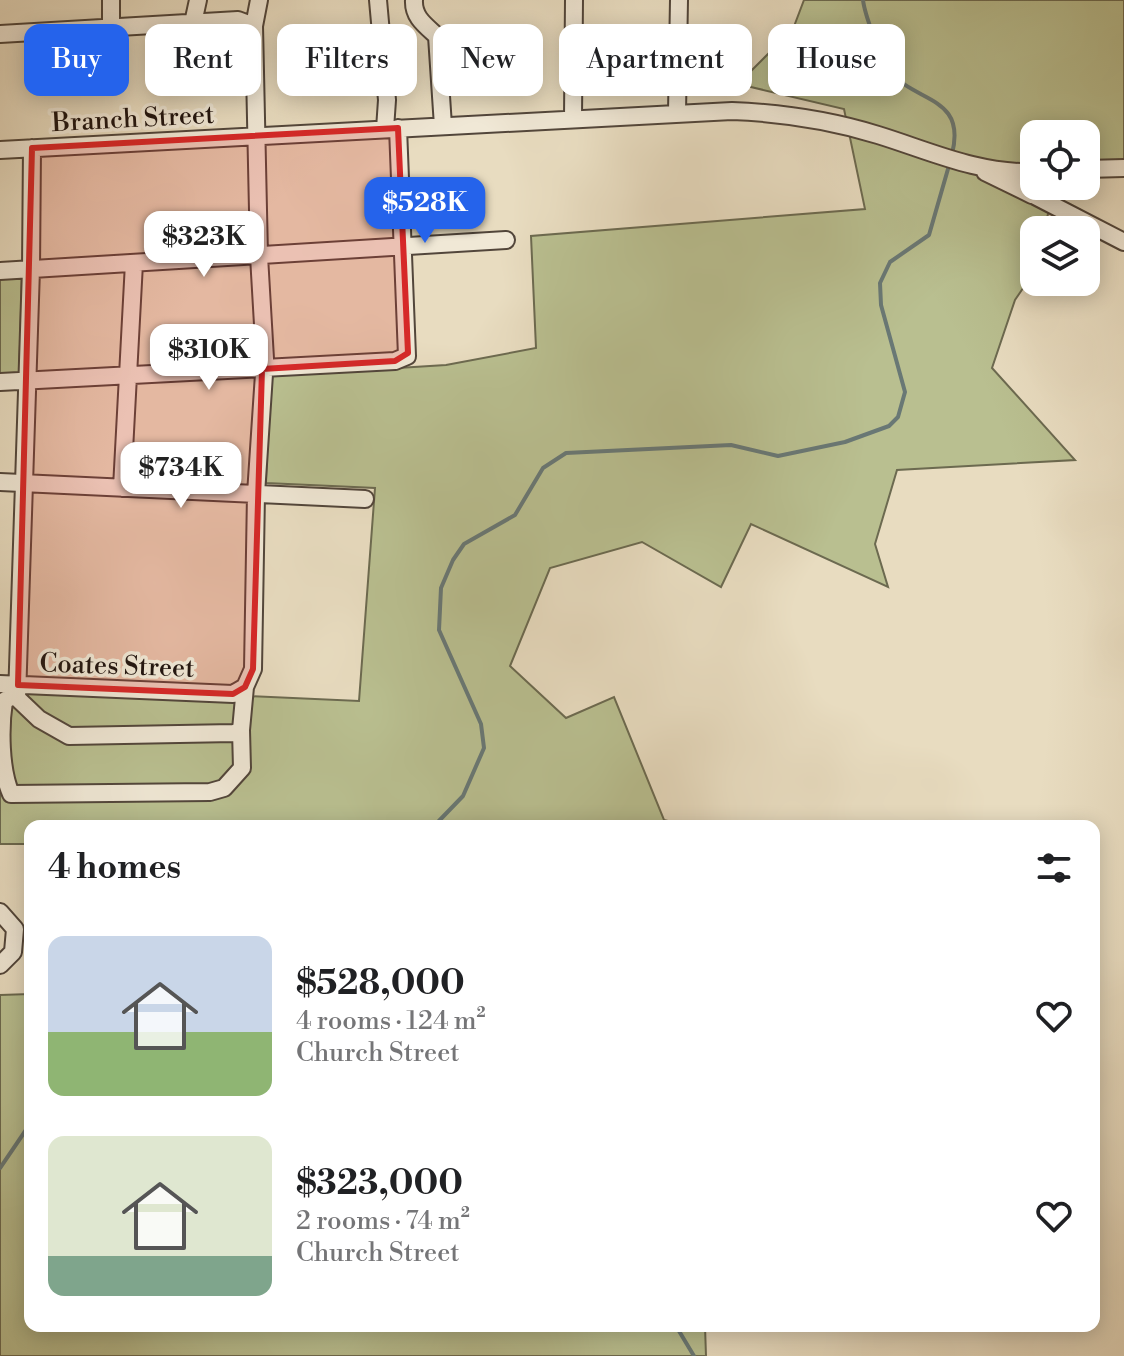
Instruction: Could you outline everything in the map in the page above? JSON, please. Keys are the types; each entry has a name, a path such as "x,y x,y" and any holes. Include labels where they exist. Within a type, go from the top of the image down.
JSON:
{"street":[{"path":"111,0 111,24"},
{"path":"193,23 198,0"},
{"path":"254,24 259,0"},
{"path":"0,382 395,361 407,356 405,246 378,0"},
{"path":"414,0 414,10 421,22 437,36 443,126"},
{"path":"573,118 574,0"},
{"path":"677,112 679,0"},
{"path":"129,26 238,20 249,24"},
{"path":"0,34 24,32"},
{"path":"17,689 4,701 1,713 4,781 11,794 210,792 224,788 242,768 239,690 253,669 256,494 264,368 257,96"},
{"name":"Branch Street","path":"0,150 677,112 791,115 845,125 971,166"},
{"path":"32,148 28,382 17,689 39,719 69,736 241,730"},
{"path":"971,166 1020,171"},
{"path":"971,166 1020,190"},
{"path":"1100,169 1124,168"},
{"path":"1043,200 1124,242"},
{"path":"0,271 506,240"},
{"path":"122,488 125,377 134,263"},
{"path":"0,482 365,499"},
{"name":"Coates Street","path":"0,684 17,689 239,690"},
{"path":"0,912 15,929 13,952 0,965"}],"highlighted area":[{"path":"398,128 408,353 395,361 262,369 253,669 245,687 233,694 18,685 32,148"}],"green space":[{"path":"804,0 1124,0 1124,160 1100,161 1100,120 1020,120 1020,200 1052,200 1048,216 1020,216 1020,293 992,368 1075,460 897,470 875,544 888,587 751,524 721,587 642,542 550,568 510,666 566,718 614,697 664,820 24,820 24,844 0,844 0,685 359,701 375,488 266,483 269,376 446,365 536,348 531,236 865,209 844,109 789,96 905,96 905,24 795,24"},
{"path":"768,54 768,91 752,87 752,70"},
{"path":"22,273 19,380 0,379 0,275"},
{"path":"24,994 24,1332 705,1332 706,1356 0,1356 0,995"}],"waterway":[{"path":"863,0 874,37 890,71 900,81 936,102 952,121 955,135 952,154"},
{"path":"440,820 463,796 484,748 481,724 439,630 441,588 464,544 515,515 543,468 566,453 731,445 778,456 845,442 889,426 898,417 905,392 881,305 880,283 890,262 929,235 950,162"},
{"path":"0,1168 24,1133"},
{"path":"680,1332 694,1356"}]}
